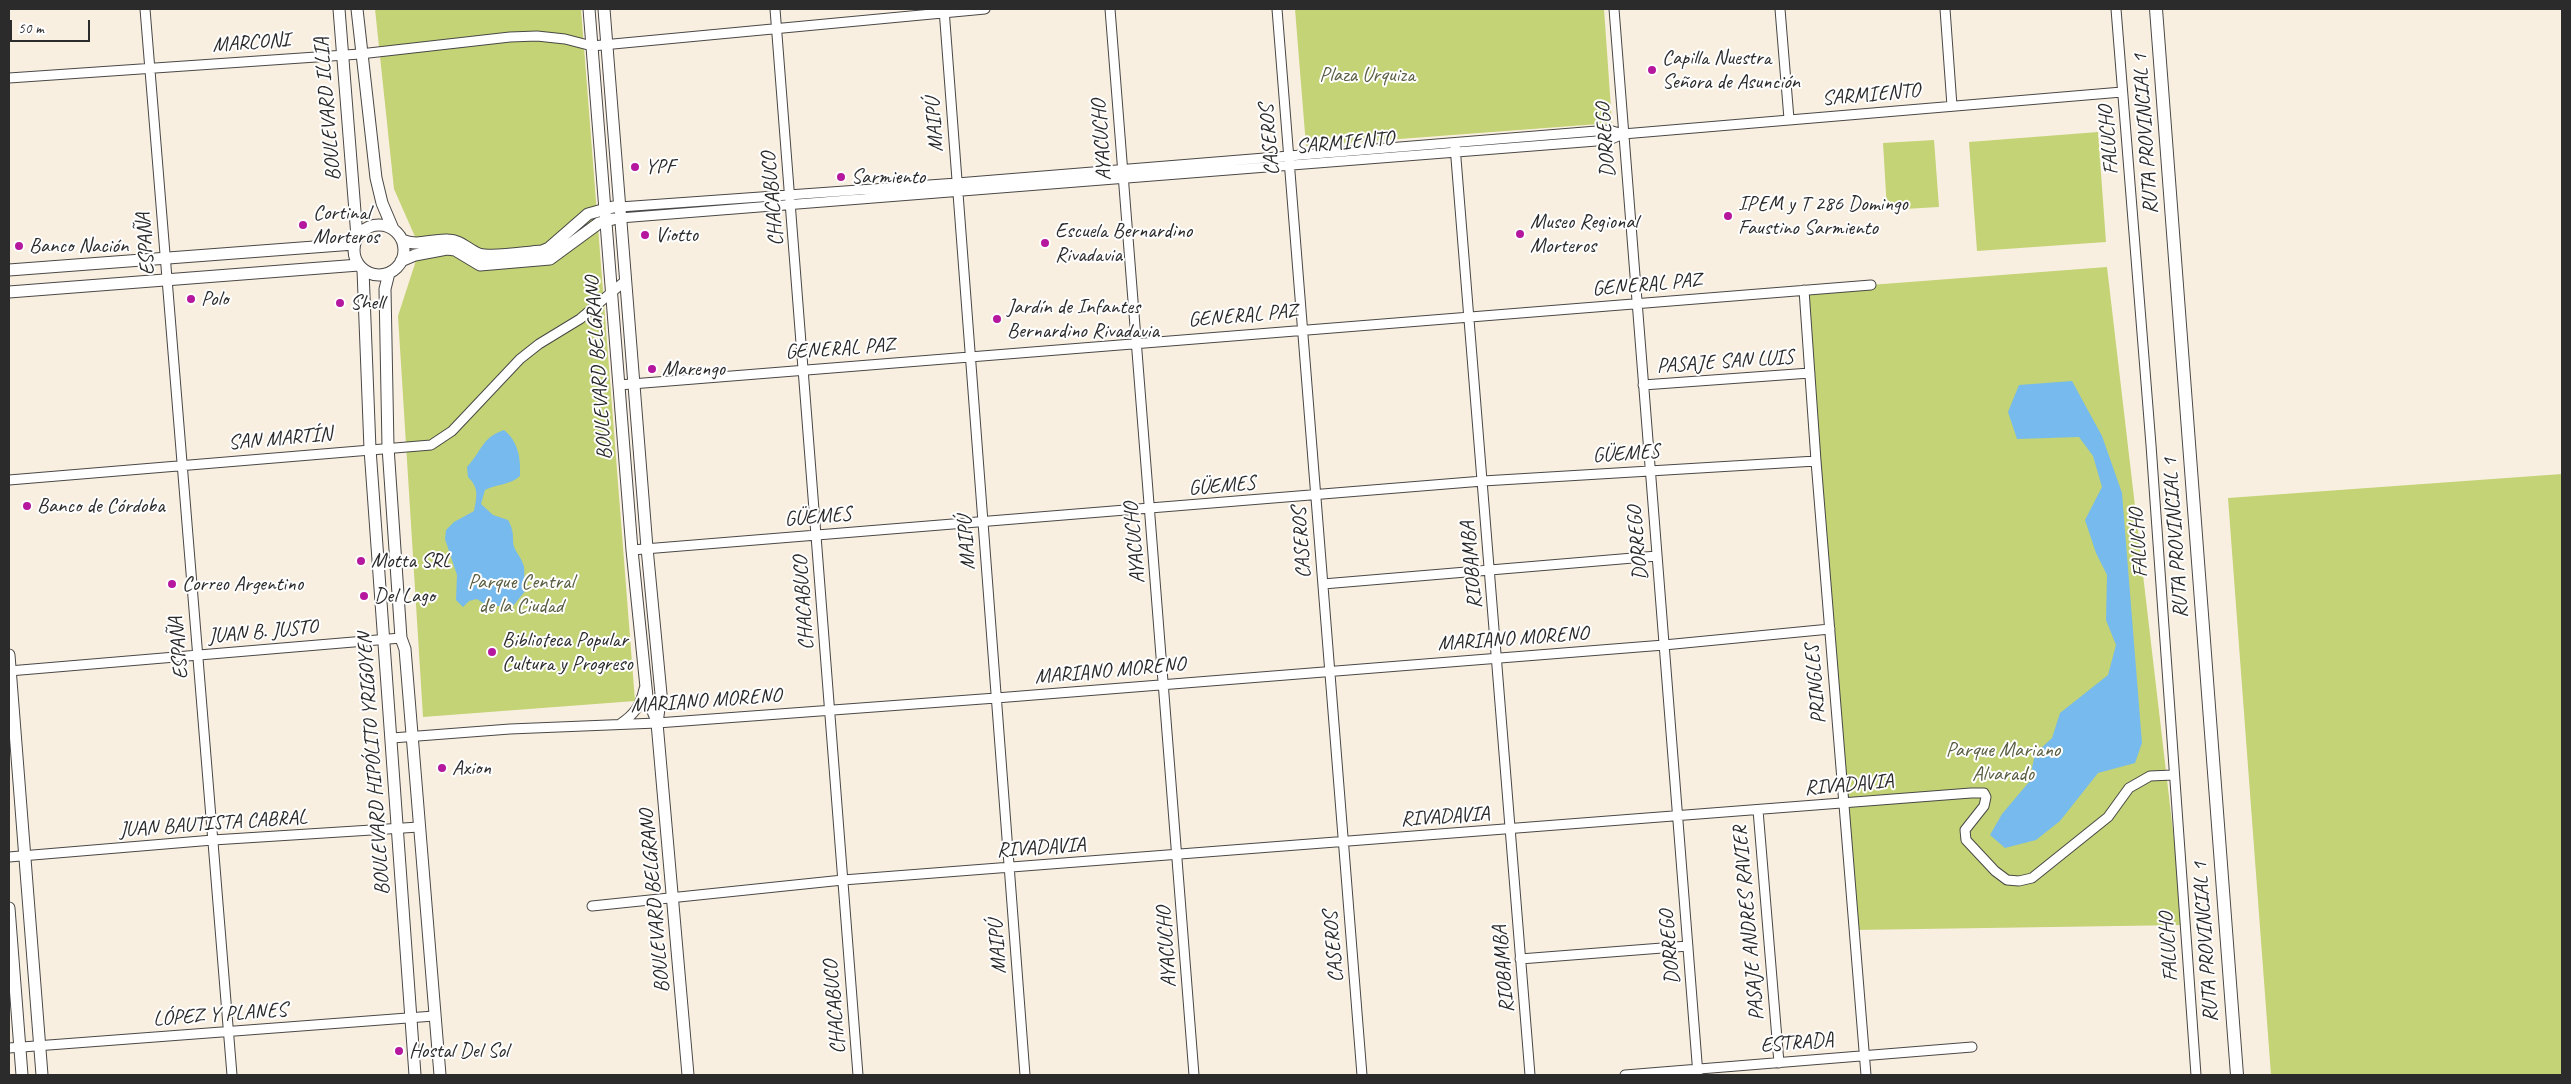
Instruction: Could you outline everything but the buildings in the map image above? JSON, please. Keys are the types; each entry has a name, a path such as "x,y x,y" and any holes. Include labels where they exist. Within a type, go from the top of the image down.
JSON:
{"main road":[{"name":"RUTA PROVINCIAL 1","path":"2156,9 2236,1072"}],"street":[{"name":"ESPAÑA","path":"145,9 232,1075"},
{"name":"BOULEVARD ILLIA","path":"339,9 356,241"},
{"name":"BOULEVARD ILLIA","path":"357,9 360,54 376,178 382,203 393,230"},
{"name":"BOULEVARD BELGRANO","path":"589,9 632,550 647,697 657,723"},
{"name":"BOULEVARD BELGRANO","path":"604,9 633,384 661,694 657,723 674,897 688,1075"},
{"name":"CHACABUCO","path":"775,9 858,1075"},
{"name":"MARCONI","path":"9,78 360,54 537,36 592,46 944,10 985,9"},
{"name":"AYACUCHO","path":"1110,9 1194,1075"},
{"name":"CASEROS","path":"1277,9 1362,1075"},
{"name":"DORREGO","path":"1614,9 1698,1072"},
{"path":"1780,9 1788,120"},
{"path":"1945,9 1952,106"},
{"name":"FALUCHO","path":"2116,9 2151,445 2173,775 2196,1075"},
{"name":"MAIPÚ","path":"944,10 1025,1075"},
{"name":"SARMIENTO","path":"620,212 1455,147 1609,140 1623,134 2122,92"},
{"name":"RIOBAMBA","path":"1455,147 1530,1075"},
{"path":"9,292 361,268 376,275 389,273 401,261 415,254 447,249 455,250 480,265 549,248 588,214 606,208 620,212"},
{"path":"9,270 356,241 370,227 385,226 393,230 402,240 417,244 447,240 456,241 479,254 512,258 550,259 557,256 585,232 620,212"},
{"path":"401,261 403,254 402,240"},
{"path":"356,241 355,259 361,268"},
{"name":"BOULEVARD HIPÓLITO YRIGOYEN","path":"361,268 370,449 415,1075"},
{"name":"BOULEVARD HIPÓLITO YRIGOYEN","path":"389,273 385,289 388,447 401,638 405,649 440,1075"},
{"name":"SAN MARTÍN","path":"9,480 388,447 431,445 452,431 520,359 539,344 580,319 625,282"},
{"name":"GENERAL PAZ","path":"618,385 1136,342 1871,285"},
{"name":"PRINGLES","path":"1804,290 1816,461 1866,1075"},
{"name":"PASAJE SAN LUIS","path":"1643,385 1810,373"},
{"name":"GÜEMES","path":"632,550 1483,482 1816,461"},
{"path":"1323,584 1657,556"},
{"name":"MARIANO MORENO","path":"392,738 657,723 996,698 1664,645 1830,629"},
{"name":"JUAN B. JUSTO","path":"9,671 401,638"},
{"path":"9,655 42,1075"},
{"path":"620,724 632,715 640,705 646,683"},
{"name":"RIVADAVIA","path":"592,906 843,880 1984,793 1986,797 1984,806 1965,830 1966,840 1994,871 2007,880 2019,881 2032,878 2108,817 2129,788 2136,782 2150,776 2173,775"},
{"name":"PASAJE ANDRES RAVIER","path":"1758,810 1779,1063"},
{"name":"JUAN BAUTISTA CABRAL","path":"9,857 213,840 419,827"},
{"path":"9,908 14,1048 22,1075"},
{"path":"1520,959 1688,946"},
{"name":"LÓPEZ Y PLANES","path":"14,1048 434,1016"},
{"name":"ESTRADA","path":"1626,1075 1698,1072 1865,1055 1972,1047"}],"green space":[{"name":"Parque Central de la Ciudad","path":"375,9 581,9 635,701 423,717 398,316 420,248 394,189"},
{"name":"Plaza Urquiza","path":"1295,9 1604,9 1612,123 1306,146"},
{"path":"2098,132 2106,242 1977,251 1969,142"},
{"path":"1934,140 1939,207 1887,210 1883,143"},
{"name":"Parque Mariano Alvarado","path":"2107,267 2184,925 1854,930 1804,290"},
{"path":"2562,474 2562,1075 2271,1075 2228,498"}],"water":[{"path":"2072,381 2102,436 2122,493 2142,743 2135,763 2098,773 2060,821 2036,840 2005,848 1990,835 2002,814 2029,782 2035,754 2052,738 2060,713 2108,675 2116,645 2106,620 2107,575 2096,553 2085,520 2102,487 2093,456 2079,437 2017,439 2008,412 2019,385"},
{"path":"504,430 513,439 518,450 520,476 512,481 485,490 481,504 493,515 508,520 512,529 515,549 524,567 526,590 513,606 487,606 477,599 469,601 463,607 456,600 457,575 445,539 446,530 454,522 474,511 476,489 468,477 467,467 491,436"}],"place":[{"name":"Capilla Nuestra Señora de Asunción","path":"1652,70"},
{"name":"YPF","path":"635,167"},
{"name":"Sarmiento","path":"841,177"},
{"name":"IPEM y T 286 Domingo Faustino Sarmiento","path":"1728,216"},
{"name":"Cortinal Morteros","path":"303,225"},
{"name":"Museo Regional Morteros","path":"1520,234"},
{"name":"Viotto","path":"645,235"},
{"name":"Escuela Bernardino Rivadavia","path":"1045,243"},
{"name":"Banco Nación","path":"19,246"},
{"name":"Polo","path":"191,299"},
{"name":"Shell","path":"340,303"},
{"name":"Jardín de Infantes Bernardino Rivadavia","path":"997,319"},
{"name":"Marengo","path":"652,369"},
{"name":"Banco de Córdoba","path":"27,506"},
{"name":"Motta SRL","path":"361,561"},
{"name":"Correo Argentino","path":"172,584"},
{"name":"Del Lago","path":"364,596"},
{"name":"Biblioteca Popular Cultura y Progreso","path":"492,652"},
{"name":"Axion","path":"442,768"},
{"name":"Hostal Del Sol","path":"399,1051"}]}
